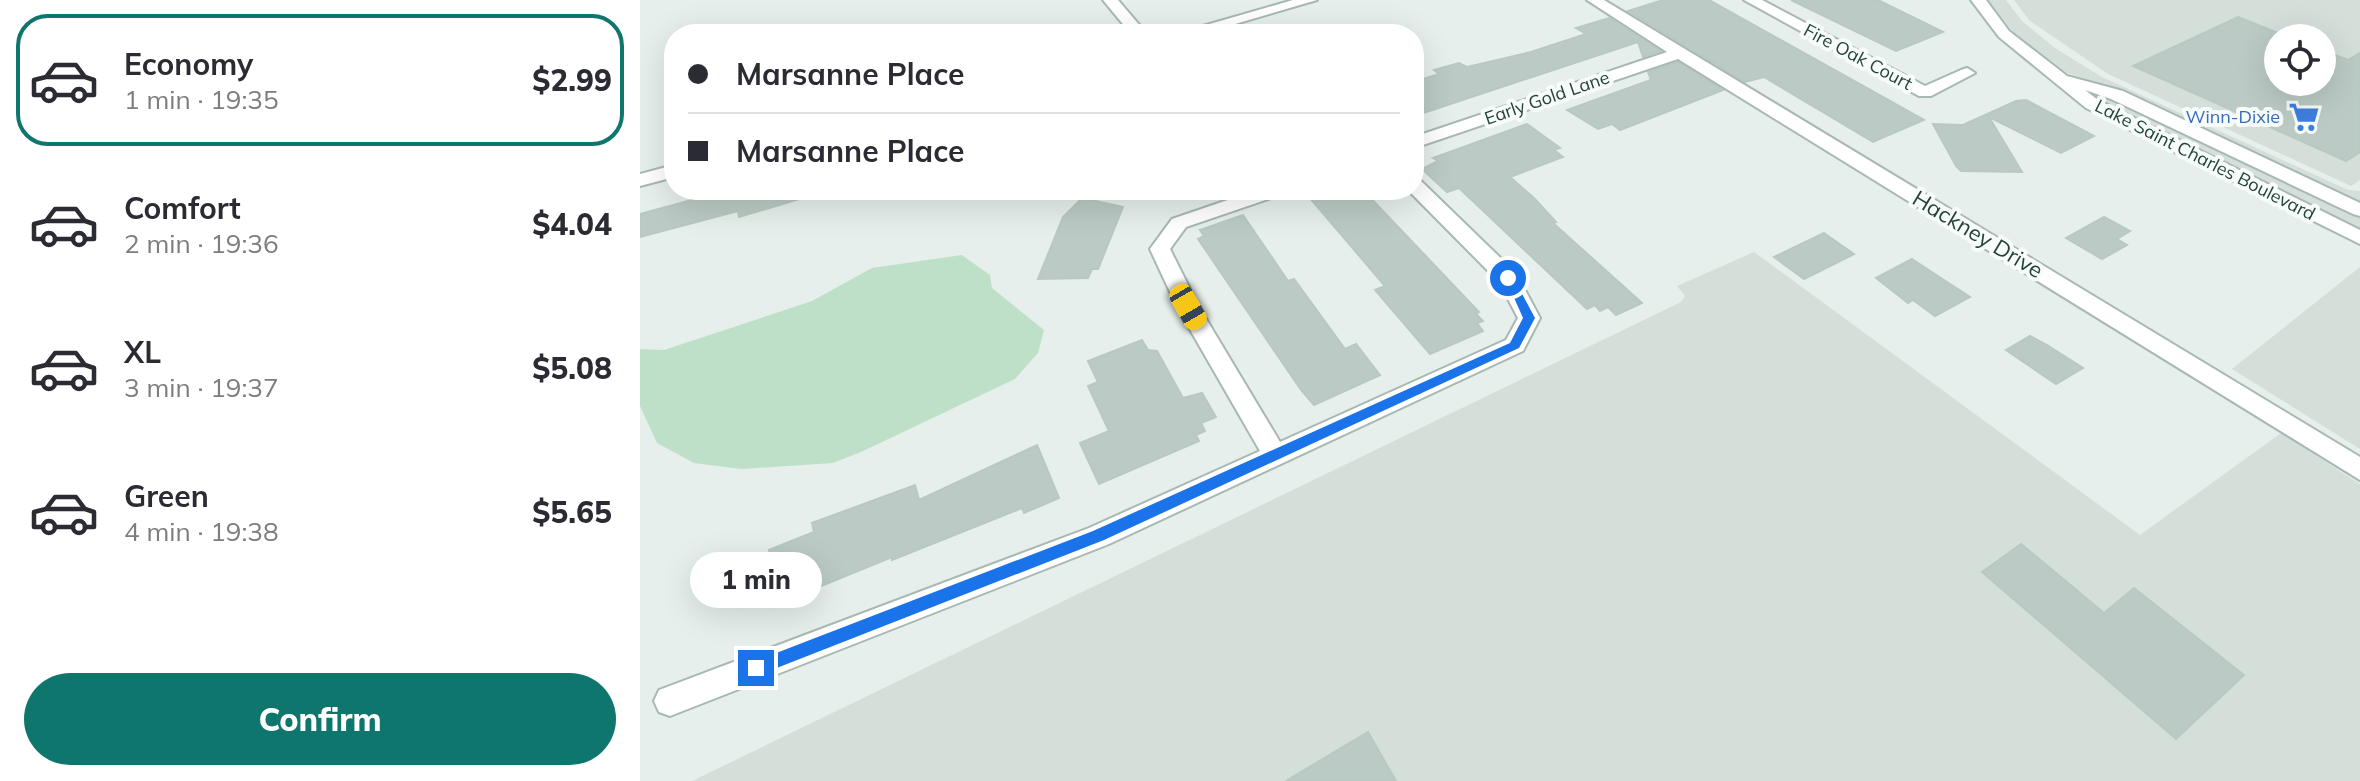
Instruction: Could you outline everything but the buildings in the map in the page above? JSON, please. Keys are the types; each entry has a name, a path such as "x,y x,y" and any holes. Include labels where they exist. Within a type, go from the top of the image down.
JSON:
{"street":[{"path":"1110,0 1130,24"},
{"path":"1220,24 1310,0"},
{"name":"Hackney Drive","path":"1594,0 2171,351 2360,470"},
{"name":"Fire Oak Court","path":"1751,0 1925,92 1967,73"},
{"name":"Lake Saint Charles Boulevard","path":"1978,0 2004,34 2092,104 2360,238"},
{"name":"Early Gold Lane","path":"1424,140 1680,53"},
{"name":"Lake Saint Charles Boulevard","path":"2054,74 2117,95 2360,210"},
{"path":"640,180 664,174"},
{"path":"670,701 1099,536 1515,345 1529,318 1508,278 1424,195"},
{"path":"1247,200 1179,223 1160,249 1188,307 1275,455"}],"shaded area":[{"path":"1988,0 2006,0 2022,21 2055,48 2102,77 2348,190 2360,191 2360,203 2131,94 2062,71 2014,33"},
{"path":"2014,0 2360,0 2360,180 2351,186 2108,74 2030,21"},
{"path":"2087,91 2111,99 2360,218 2360,230 2101,102"},
{"path":"1754,252 2140,535 2281,433 2360,484 2360,781 692,781 1681,302 1685,296 1677,286"},
{"path":"2360,267 2360,449 2232,369"}],"green space":[{"path":"962,255 990,275 992,288 1044,330 1038,353 1015,379 833,463 741,469 694,463 657,443 640,406 640,349 664,350 812,301 872,268"}],"place":[{"name":"Winn-Dixie","path":"2304,117"}],"route":[{"path":"756,668 1099,536 1515,345 1529,318 1508,278"}]}
